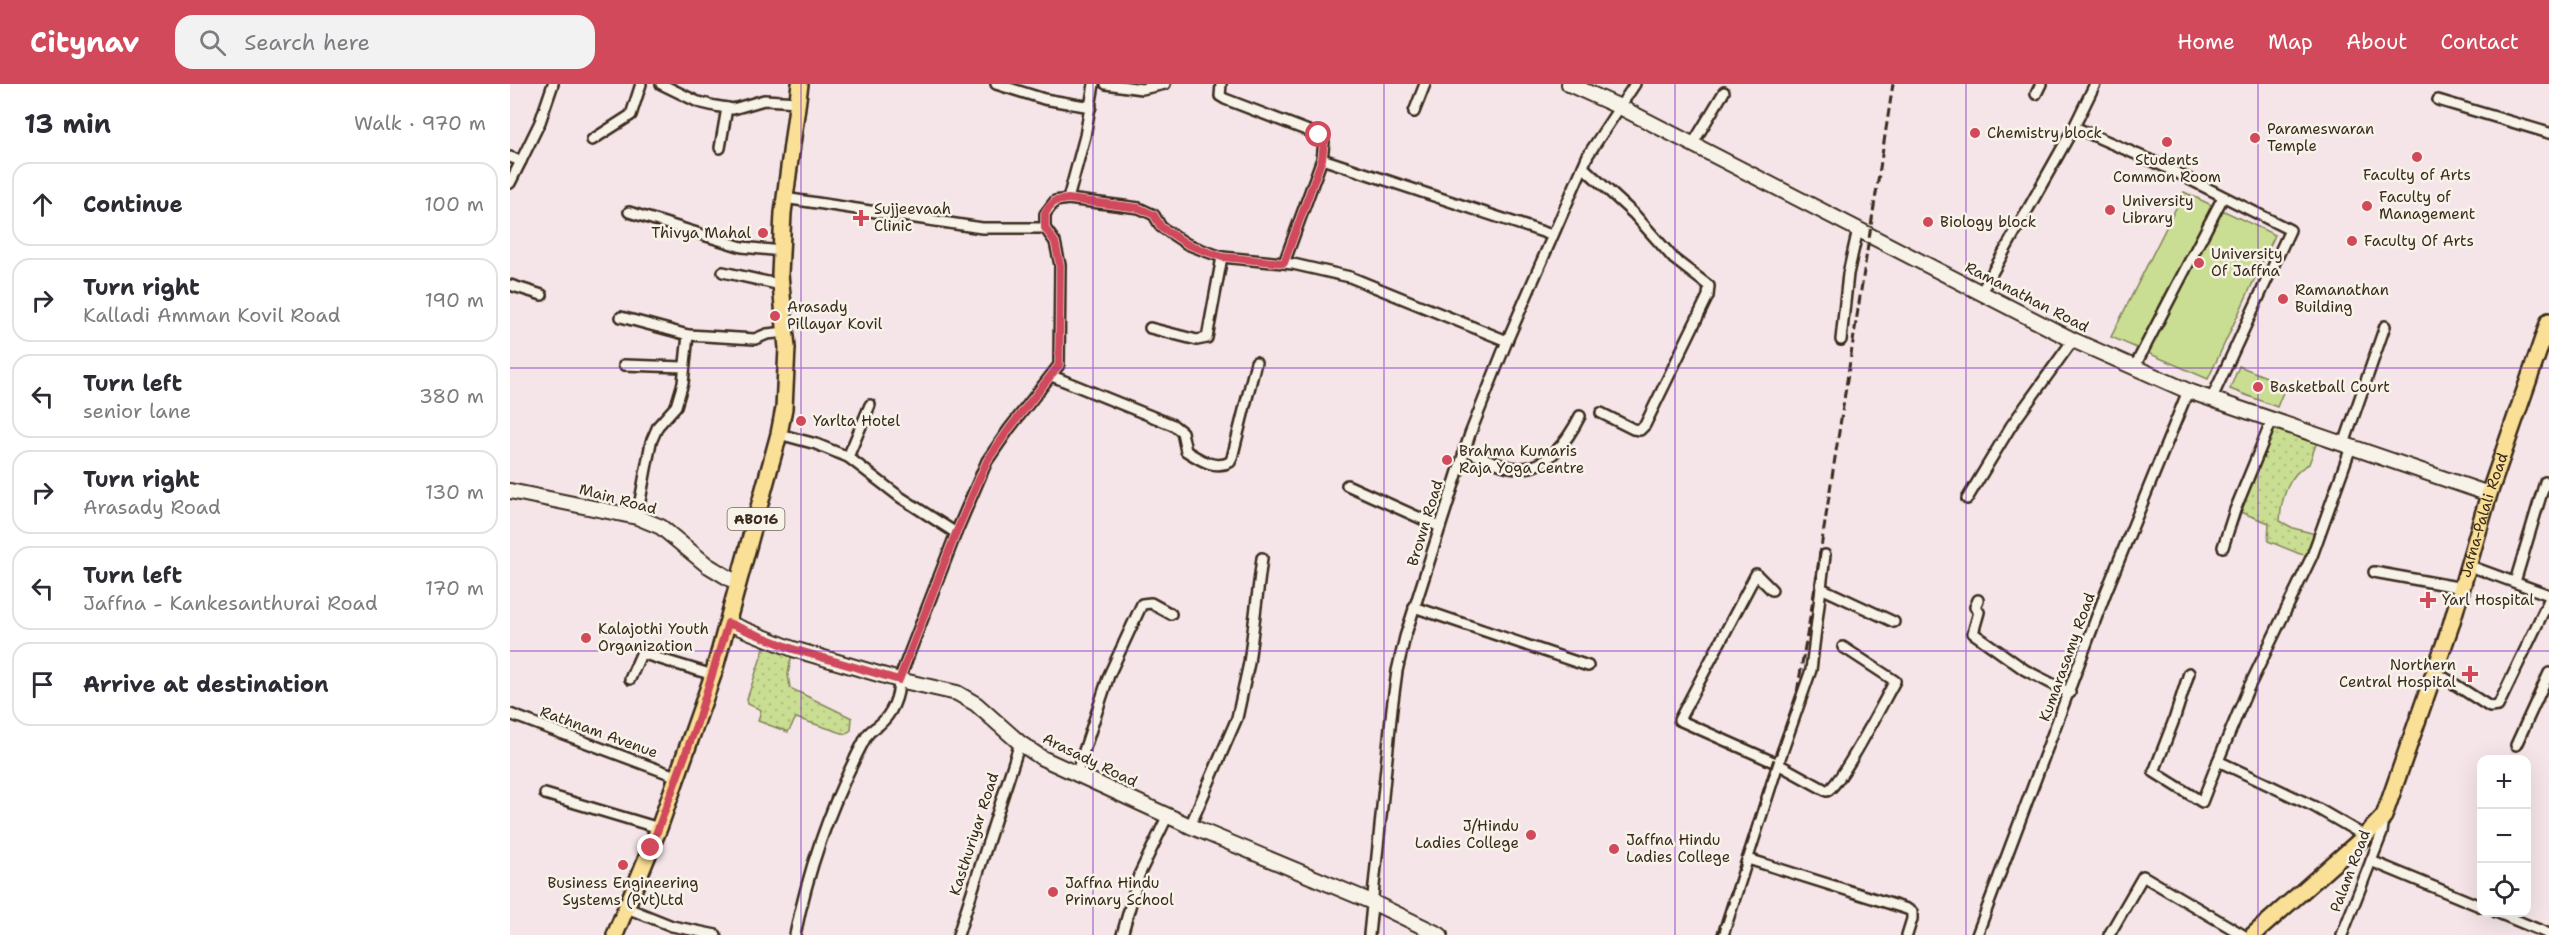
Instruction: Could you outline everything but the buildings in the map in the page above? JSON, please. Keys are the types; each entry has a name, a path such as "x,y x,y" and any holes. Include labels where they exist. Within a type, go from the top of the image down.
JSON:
{"main road":[{"name":"AB016","path":"615,935 659,828 713,675 779,434 784,408 786,332 781,285 784,198 800,84"},
{"name":"Ramanathan Road","path":"1569,84 1620,107 1692,146 1982,291 2073,340 2134,368 2211,400 2489,494"},
{"name":"Jafna-Palali Road","path":"2253,935 2365,836 2384,816 2463,588 2489,494 2549,321"},
{"name":"Main Road","path":"510,492 637,518 661,527 707,565 737,583"},
{"name":"Arasady Road","path":"728,623 793,649 899,680 957,693 986,711 1020,742 1042,758 1190,826 1372,902 1438,934"}],"street":[{"path":"510,183 540,122 553,84"},
{"path":"592,140 632,116 641,84"},
{"path":"661,84 698,102 727,108 764,100 799,102"},
{"path":"996,84 1044,99 1091,107"},
{"path":"1068,199 1091,107 1094,84"},
{"path":"1106,84 1142,89 1165,84"},
{"path":"1221,84 1220,96 1225,99 1319,135 1324,142 1322,159 1284,263"},
{"path":"1414,112 1425,84"},
{"name":"Brown Road","path":"1369,935 1397,670 1414,607 1464,449 1507,341 1583,166 1635,84"},
{"path":"2036,94 2042,84"},
{"path":"1982,291 2074,127 2095,84"},
{"path":"1692,146 1724,92"},
{"path":"2438,100 2549,133"},
{"path":"720,148 727,108"},
{"path":"2074,127 2159,164 2290,230 2211,400"},
{"path":"510,157 521,161"},
{"path":"1322,159 1552,235"},
{"path":"1583,166 1634,214 1674,259 1709,286 1708,296 1645,425 1640,430 1633,429 1602,413"},
{"path":"2134,368 2223,197"},
{"path":"784,198 982,228 1045,228"},
{"path":"795,935 802,902 823,834 868,734 886,717 896,701 899,680 956,533 987,461 1059,365 1060,265 1055,242 1045,228 1045,214 1055,201 1068,199 1148,210 1161,227 1187,244 1222,257 1284,263 1350,277 1507,341"},
{"path":"629,212 742,247 781,251"},
{"path":"1840,340 1848,274 1858,229"},
{"path":"1150,328 1197,340 1207,338 1222,257"},
{"path":"723,273 781,285"},
{"path":"510,285 542,295"},
{"path":"621,317 688,335 755,339 767,334 786,332"},
{"path":"2188,673 2174,720 2154,772 2202,802 2248,689 2312,556 2385,326"},
{"path":"637,518 651,442 658,426 676,406 683,383 688,335"},
{"path":"1967,499 2011,426 2073,340"},
{"path":"1052,376 1173,425 1182,432 1186,451 1218,466 1230,462 1232,458 1256,362"},
{"path":"624,365 684,367"},
{"name":"Kumarasamy Road","path":"1977,935 2070,693 2106,592 2188,391"},
{"path":"848,458 870,405"},
{"path":"1464,449 1518,468 1537,466 1552,456 1575,427 1580,416"},
{"path":"2223,548 2272,420"},
{"path":"779,434 816,444 848,458 900,497 956,533"},
{"path":"2516,582 2545,482"},
{"path":"1347,485 1440,527"},
{"path":"1723,935 1811,670 1825,555"},
{"path":"1190,826 1237,718 1249,663 1262,558"},
{"path":"2434,670 2490,707 2498,706 2549,598 2516,582 2470,566"},
{"path":"2374,572 2463,588"},
{"path":"1772,590 1756,574 1679,720 1778,764 1822,789 1829,790 1895,681 1843,647"},
{"path":"1821,588 1894,622"},
{"path":"1978,600 1975,607 1979,612 1973,633 2025,670 2070,693"},
{"path":"1076,775 1109,675 1142,604 1151,603 1171,614"},
{"path":"1414,607 1588,666"},
{"path":"630,679 640,654 713,675"},
{"path":"2516,745 2549,673"},
{"name":"Rathnam Avenue","path":"510,714 678,777"},
{"name":"Kasthuriyar Road","path":"958,935 1020,742"},
{"path":"2218,761 2315,807 2365,836"},
{"path":"545,794 659,828"},
{"path":"1122,935 1139,875 1168,815"},
{"name":"Palam Road","path":"2342,935 2382,832 2384,816"},
{"path":"1748,859 1907,909 1912,912 1907,935"},
{"path":"2371,861 2477,904"},
{"path":"2109,935 2143,876 2243,935"},
{"path":"627,908 672,926 716,935"},
{"path":"2509,917 2549,933"}],"green space":[{"path":"2184,192 2275,235 2208,379 2111,337"},
{"name":"Basketball Court","path":"2239,366 2286,385 2277,407 2230,389"},
{"path":"2272,420 2319,436 2309,464 2296,474 2287,488 2280,521 2293,528 2319,535 2312,556 2300,554 2268,541 2269,523 2235,510"},
{"path":"767,639 793,649 788,674 790,688 852,718 851,730 845,734 796,718 788,732 758,721 761,710 748,704 747,699"}],"railway":[{"path":"1718,935 1773,762 1796,698 1893,84"}],"place":[{"name":"Chemistry block","path":"1975,133"},
{"name":"Parameswaran Temple","path":"2255,138"},
{"name":"Students Common Room","path":"2167,142"},
{"name":"Faculty of Arts","path":"2417,157"},
{"name":"Faculty of Management","path":"2367,206"},
{"name":"University Library","path":"2110,210"},
{"name":"Sujjeevaah Clinic","path":"861,218"},
{"name":"Biology block","path":"1928,222"},
{"name":"Thivya Mahal","path":"763,233"},
{"name":"Faculty Of Arts","path":"2352,241"},
{"name":"University Of Jaffna","path":"2199,263"},
{"name":"Ramanathan Building","path":"2283,299"},
{"name":"Arasady Pillayar Kovil","path":"775,316"},
{"name":"Basketball Court","path":"2258,387"},
{"name":"Yarlta Hotel","path":"801,421"},
{"name":"Brahma Kumaris Raja Yoga Centre","path":"1447,460"},
{"name":"Yarl Hospital","path":"2428,600"},
{"name":"Kalajothi Youth Organization","path":"586,638"},
{"name":"Northern Central Hospital","path":"2470,674"},
{"name":"J/Hindu Ladies College","path":"1531,835"},
{"name":"Jaffna Hindu Ladies College","path":"1614,849"},
{"name":"Business Engineering Systems (Pvt)Ltd","path":"623,865"},
{"name":"Jaffna Hindu Primary School","path":"1053,892"}],"route":[{"path":"651,848 697,723 728,623 793,649 899,680 956,533 987,461 1059,365 1060,265 1055,242 1049,237 1045,228 1045,214 1049,207 1055,201 1068,199 1148,210 1161,227 1187,244 1222,257 1284,263 1322,159 1324,142 1319,135"}]}
